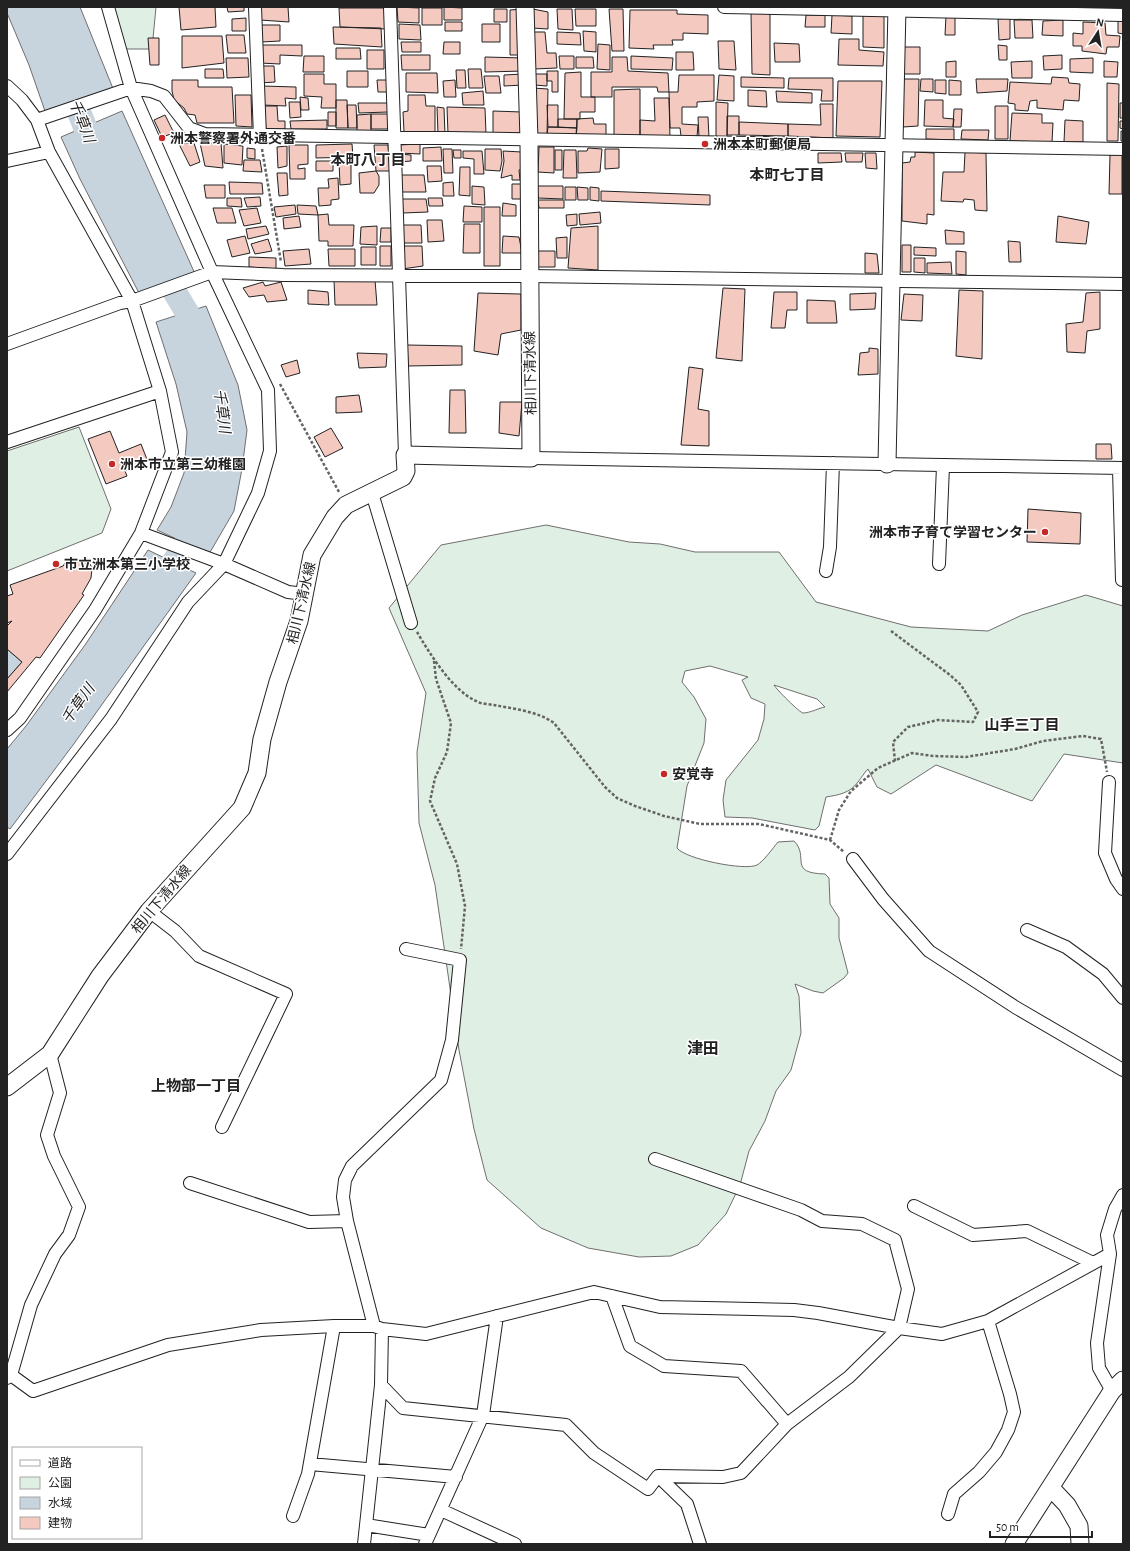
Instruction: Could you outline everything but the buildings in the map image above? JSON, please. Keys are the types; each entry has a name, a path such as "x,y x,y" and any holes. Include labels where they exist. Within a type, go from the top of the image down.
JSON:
{"main road":[{"name":"相川下清水線","path":"525,7 529,140 531,458"},
{"path":"887,464 897,8"},
{"name":"相川下清水線","path":"7,1088 50,1054 100,976 149,911 242,808 257,773 262,739 278,682 299,621 312,555 335,517 346,505 403,477 406,471 404,455"},
{"path":"404,455 531,458"},
{"path":"1014,1544 1118,1386"},
{"path":"1050,1488 1067,1505 1079,1526 1080,1544"}],"street":[{"path":"7,854 11,841 45,806 111,719 188,602 224,564 258,493 270,451 268,390 212,272 131,88 108,7"},
{"path":"255,7 260,137"},
{"path":"390,7 404,455"},
{"path":"724,7 897,8 1123,15"},
{"path":"7,86 22,100 37,120 49,152 132,301 160,391 172,452 141,533 95,610 20,718 7,730"},
{"path":"37,120 131,88 151,91 164,96 176,114 189,128 205,134 260,137 1123,149"},
{"path":"7,162 49,152"},
{"path":"7,344 120,303 132,301 212,272 283,275 529,276 1123,284"},
{"path":"7,442 160,391"},
{"path":"531,458 1121,468 1122,580"},
{"path":"826,571 830,547 832,463"},
{"path":"939,564 943,466"},
{"path":"372,493 412,623"},
{"path":"141,533 224,564 288,592 305,594"},
{"path":"1109,782 1105,853 1123,889"},
{"path":"852,859 883,899 929,951 1015,1007 1123,1070"},
{"path":"149,911 175,931 199,956 286,994 222,1127"},
{"path":"1027,930 1066,947 1103,974 1123,998"},
{"path":"364,1544 381,1385 378,1328 347,1221 343,1197 345,1180 352,1166 441,1080 452,1040 460,960 406,949"},
{"path":"50,1054 60,1093 48,1135 54,1156 79,1207 70,1234 55,1254 31,1305 9,1377 33,1391 168,1345 261,1330 334,1326 378,1328 426,1334 594,1292 660,1307 818,1313 899,1328 942,1334 988,1321 1110,1254"},
{"path":"655,1159 801,1210 822,1221 862,1224 894,1240 908,1289 899,1328 849,1377 787,1424 741,1473 723,1478 658,1476"},
{"path":"190,1183 309,1222 347,1221"},
{"path":"1118,1386 1099,1368 1097,1343 1110,1254 1107,1235 1115,1210 1123,1195"},
{"path":"914,1206 973,1235 1026,1231 1093,1263"},
{"path":"612,1296 630,1346 664,1366 741,1371 787,1424"},
{"path":"366,1525 427,1540 483,1415 497,1316"},
{"path":"948,1514 954,1494 979,1472 996,1452 1008,1430 1014,1412 988,1321"},
{"path":"293,1516 310,1464 334,1326"},
{"path":"381,1385 404,1408 483,1415 566,1425 594,1453 648,1489 658,1476"},
{"path":"310,1464 456,1477"},
{"path":"658,1476 688,1504 700,1544"},
{"path":"441,1510 515,1544"}],"path":[{"path":"260,137 283,275"},
{"path":"279,382 346,505"},
{"path":"412,623 434,660 464,693 476,701 547,718 554,723 605,787 623,800 664,816 700,824 759,824 830,840 852,859"},
{"path":"891,630 955,680 978,712 973,722 938,720 908,727 892,742 895,761"},
{"path":"434,660 436,679 451,723 447,752 434,778 430,801 457,864 465,906 460,960"},
{"path":"830,840 839,810 851,791 878,768 912,753 933,756 966,757 1015,749 1043,741 1083,736 1101,739 1109,782"}],"green space":[{"path":"113,7 156,7 152,49 124,49"},
{"path":"79,427 111,509 102,533 7,571 7,451"},
{"path":"546,525 629,542 660,544 695,552 779,552 816,602 911,627 988,631 1022,615 1086,595 1123,606 1123,763 1064,754 1032,801 936,765 891,794 877,787 868,769 855,786 848,791 826,797 819,826 815,830 752,818 725,817 723,800 726,780 758,740 764,719 765,704 751,698 742,680 748,677 710,666 685,671 682,682 694,697 706,719 704,743 687,786 677,848 682,852 703,860 729,865 750,866 757,865 778,842 794,841 800,853 801,863 806,871 825,874 829,878 830,904 839,918 839,938 848,973 844,978 823,993 795,984 799,996 801,1033 791,1070 776,1091 765,1121 749,1151 740,1185 726,1214 698,1245 671,1256 639,1257 588,1248 541,1228 487,1180 474,1129 459,1050 435,885 419,823 417,752 426,693 389,608 441,545","holes":["774,685 817,699 825,707 803,713 797,709"]}],"water":[{"path":"7,7 80,7 114,91 46,114 29,65 7,13"},
{"path":"122,111 196,276 139,293 80,179 61,137"},
{"path":"206,306 238,385 247,430 242,469 234,511 209,554 157,530 171,507 184,473 187,432 176,384 156,322"},
{"path":"148,550 196,573 73,745 10,829 7,827 7,749 26,726 85,645"},
{"path":"7,649 22,662 7,679"}],"waterway":[{"name":"千草川","path":"67,82 97,157"},
{"name":"千草川","path":"158,264 204,341"},
{"name":"千草川","path":"157,589 196,526"}],"place":[{"name":"洲本警察署外通交番","path":"162,138"},
{"name":"洲本本町郵便局","path":"705,144"},
{"name":"洲本市立第三幼稚園","path":"112,464"},
{"name":"洲本市子育て学習センター","path":"1045,532"},
{"name":"市立洲本第三小学校","path":"56,564"},
{"name":"安覚寺","path":"664,774"}],"district":[{"name":"本町八丁目","path":"368,160"},
{"name":"本町七丁目","path":"787,175"},
{"name":"山手三丁目","path":"1022,725"},
{"name":"津田","path":"703,1048"},
{"name":"上物部一丁目","path":"196,1086"}]}
